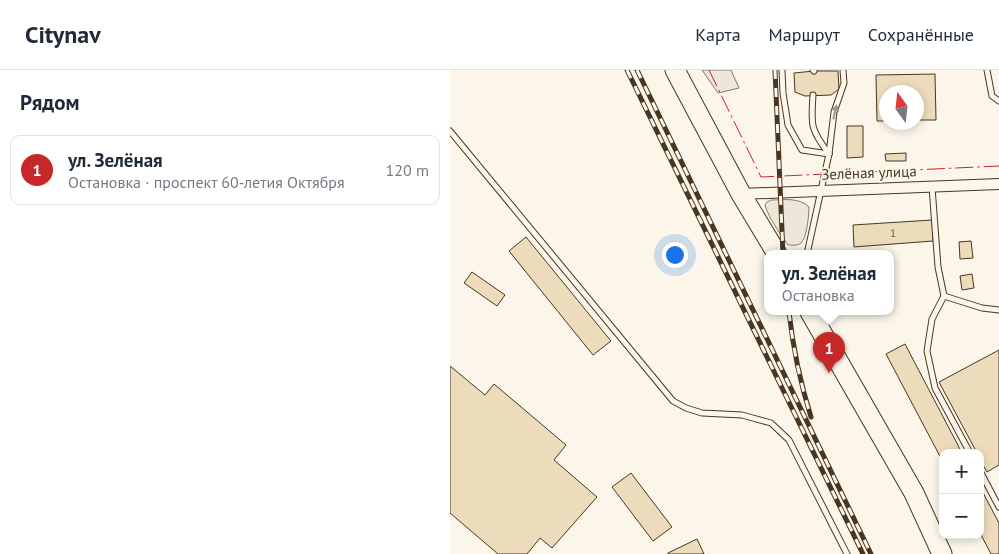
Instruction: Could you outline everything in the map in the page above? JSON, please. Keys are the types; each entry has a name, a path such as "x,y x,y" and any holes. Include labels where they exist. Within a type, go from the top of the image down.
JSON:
{"highway":[{"path":"675,70 741,194 775,250"},
{"path":"812,315 914,493 942,554"}],"street":[{"name":"Зелёная улица","path":"741,194 999,184"}],"lane":[{"path":"782,70 783,93 788,125 802,150 829,154"},
{"path":"808,250 829,154 834,112 844,83 844,70"},
{"path":"987,70 992,96 999,102"},
{"path":"813,95 812,118 815,136 829,154"},
{"path":"450,131 673,401 686,408 702,412 742,415 771,423 789,440 847,554"},
{"path":"932,186 938,267 944,296 932,319 927,352 935,388 968,449"},
{"path":"944,296 982,308 999,310"},
{"path":"984,479 999,507"}],"shaded area":[{"path":"702,70 731,70 739,88 718,93"},
{"path":"771,200 796,200 809,207 806,231 800,244 788,245 778,231 765,205"}],"building":[{"path":"838,71 839,89 831,95 805,96 795,92 794,73"},
{"path":"935,74 936,120 924,120 924,85 879,85 879,121 877,121 876,75"},
{"path":"847,126 863,126 863,157 847,158"},
{"path":"906,153 906,161 886,161 885,154"},
{"path":"932,220 933,241 854,247 853,225"},
{"path":"526,237 611,341 593,355 509,251"},
{"path":"971,241 973,258 960,259 959,242"},
{"path":"472,272 505,295 497,306 464,283"},
{"path":"972,274 974,288 962,290 960,276"},
{"path":"905,344 960,449 939,449 939,454 886,354"},
{"path":"999,350 999,465 987,472 984,467 984,449 975,449 939,382"},
{"path":"450,366 485,395 494,384 566,445 554,460 597,497 552,548 540,538 527,554 498,554 450,513"},
{"path":"631,473 672,527 653,541 612,487"},
{"path":"984,495 999,523 999,554 991,554 983,539"},
{"path":"697,539 704,554 668,554 668,553"}],"railway":[{"path":"627,70 863,554"},
{"path":"637,70 871,554"},
{"path":"775,70 783,250"},
{"path":"789,315 797,365 811,417"}],"power":[{"path":"709,70 761,177 999,166"}],"place":[{"name":"ул. Зелёная","path":"829,373"}]}
